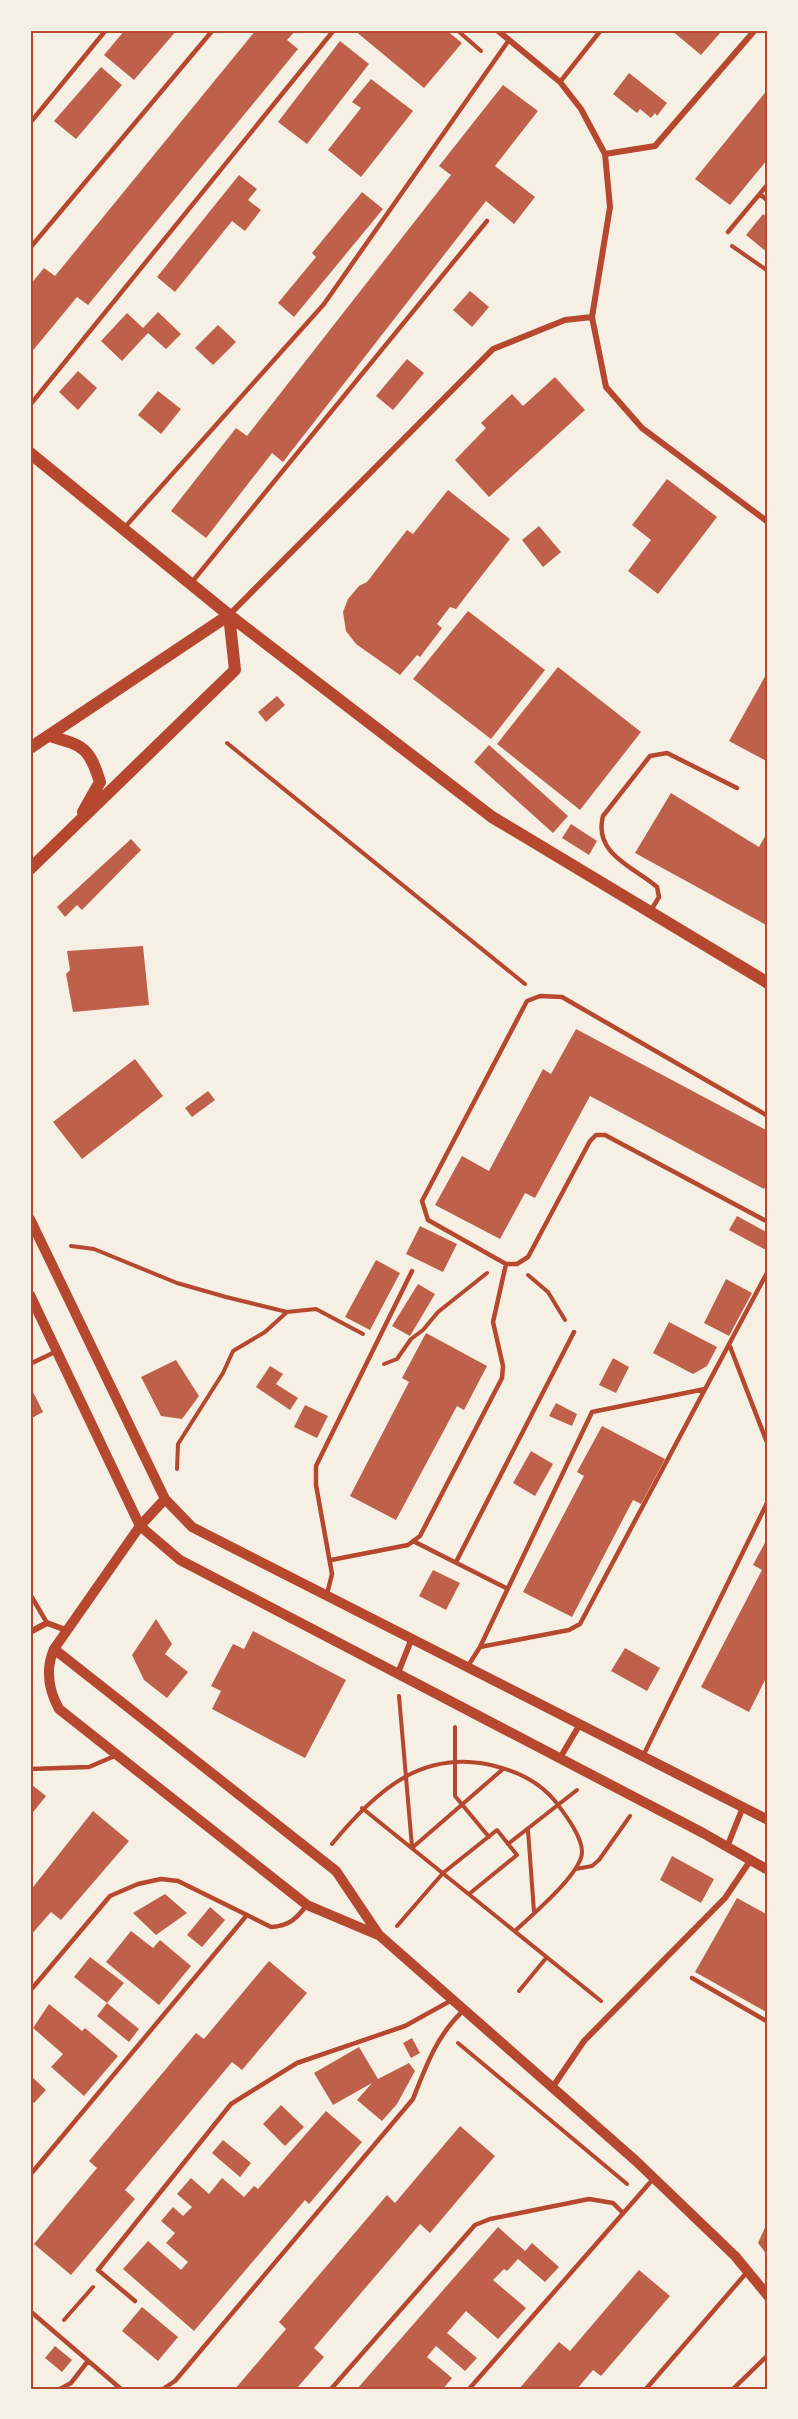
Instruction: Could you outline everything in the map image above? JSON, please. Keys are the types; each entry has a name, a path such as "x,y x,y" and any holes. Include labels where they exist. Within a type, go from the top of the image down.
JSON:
{"main road":[{"path":"30,453 190,585 492,817 768,983"},
{"path":"30,748 229,615"},
{"path":"30,869 236,670 229,615"},
{"path":"50,736 77,744 92,757 100,782 74,826"}],"street":[{"path":"497,30 560,82 581,109 605,154 610,207 592,317 606,387 642,428 768,522"},
{"path":"605,154 655,146 755,30"},
{"path":"229,615 493,349 565,320 592,317"},
{"path":"30,1219 165,1498 192,1527 327,1593 768,1820"},
{"path":"30,1295 140,1526 180,1560 560,1758 768,1870"},
{"path":"165,1498 140,1526 54,1649 48,1663 48,1680 52,1695 59,1709 307,1905 382,1937"},
{"path":"30,1632 46,1623 66,1630"},
{"path":"398,1673 412,1638"},
{"path":"54,1649 336,1871 382,1937 654,2178 735,2256 768,2296"},
{"path":"560,1758 580,1724"},
{"path":"726,1847 743,1807"},
{"path":"552,2088 584,2041 725,1898 750,1862"}],"lane":[{"path":"30,123 106,30"},
{"path":"30,248 213,30"},
{"path":"30,405 334,30"},
{"path":"560,82 601,30"},
{"path":"123,529 324,304 509,40"},
{"path":"728,232 768,184"},
{"path":"760,194 768,201"},
{"path":"190,585 487,221"},
{"path":"649,913 659,897 657,887 621,863 604,843 600,828 603,816 650,756 667,753 736,788"},
{"path":"768,1116 562,997 540,996 527,1002 422,1201 428,1220 506,1266 517,1264 528,1257 596,1136 605,1135 768,1222"},
{"path":"331,1560 408,1545 420,1536 502,1378 503,1366 493,1322 506,1266"},
{"path":"327,1593 333,1574 316,1485 316,1466 412,1271"},
{"path":"480,1647 569,1630 580,1624 768,1271"},
{"path":"456,1562 574,1332"},
{"path":"729,1344 768,1445"},
{"path":"30,1364 57,1351"},
{"path":"468,1666 480,1647 506,1588 592,1412 705,1389"},
{"path":"643,1756 768,1502"},
{"path":"413,1541 506,1588"},
{"path":"30,1594 46,1623"},
{"path":"30,1769 89,1767 118,1754"},
{"path":"30,1991 110,1896 122,1889 161,1879 178,1881 271,1927 284,1926 295,1920 307,1905"},
{"path":"30,2175 247,1915"},
{"path":"692,1978 768,2022"},
{"path":"135,2301 98,2270 231,2104 297,2063 405,2026 452,2000"},
{"path":"163,2389 175,2381 413,2099 443,2031 464,2010"},
{"path":"469,2389 654,2178"},
{"path":"331,2389 475,2225 589,2199 612,2203 623,2213"},
{"path":"646,2389 748,2271"},
{"path":"30,2311 121,2389"},
{"path":"733,2389 768,2355"},
{"path":"60,2389 71,2383 88,2361"}],"path":[{"path":"728,232 729,243 768,271"},
{"path":"227,742 540,996"},
{"path":"70,1246 117,1258 177,1283 287,1312 316,1309 377,1342"},
{"path":"517,1264 548,1292 574,1332"},
{"path":"363,1371 397,1359 411,1339 423,1330 438,1311 486,1274 506,1266"},
{"path":"177,1469 178,1443 223,1373 233,1351 265,1332 287,1312"},
{"path":"398,1673 412,1848"},
{"path":"463,1707 455,1721 455,1796 489,1837"},
{"path":"320,1858 362,1808 406,1776 455,1762 489,1764 503,1768 533,1781 558,1805 580,1841 582,1853 576,1869 515,1931"},
{"path":"412,1848 503,1768"},
{"path":"508,1844 594,1776"},
{"path":"576,1869 592,1866 599,1860 641,1801"},
{"path":"362,1808 613,2010"},
{"path":"528,1829 534,1913"},
{"path":"382,1937 443,1874 497,1830 517,1855 469,1894"},
{"path":"519,1990 547,1957"},
{"path":"443,2031 639,2194"},
{"path":"54,2332 103,2275"}],"building":[{"path":"125,30 177,30 134,80 104,55"},
{"path":"256,30 296,30 287,40 298,49 88,305 77,297 30,354 30,285 44,268 55,276"},
{"path":"354,30 446,30 462,43 424,88"},
{"path":"671,30 716,30 720,33 701,55"},
{"path":"340,41 369,64 307,144 278,122"},
{"path":"101,67 122,85 76,139 54,121"},
{"path":"629,73 667,103 657,116 655,113 651,118 640,109 637,113 613,94"},
{"path":"371,79 413,111 361,177 328,150 361,108 352,102"},
{"path":"503,85 538,111 495,166 535,197 514,224 486,201 283,462 272,453 206,538 171,511 236,428 247,436 451,175 439,166"},
{"path":"768,89 768,159 730,205 695,179"},
{"path":"239,175 257,189 248,200 261,210 245,231 232,221 175,292 157,277"},
{"path":"362,192 383,209 294,317 278,303 316,257 312,253"},
{"path":"763,214 768,218 768,253 746,235"},
{"path":"470,291 489,307 472,327 453,310"},
{"path":"158,312 181,334 166,349 148,333 122,361 101,341 127,313 143,328"},
{"path":"218,325 236,342 213,365 195,348"},
{"path":"407,359 424,373 393,410 376,396"},
{"path":"78,371 97,388 78,410 59,392"},
{"path":"555,377 585,410 489,497 455,460 486,428 481,423 512,394 523,406"},
{"path":"158,391 181,409 161,434 138,415"},
{"path":"667,479 717,517 658,594 628,571 651,540 632,525"},
{"path":"448,490 510,539 456,609 450,607 437,624 442,628 420,657 417,655 400,675 356,644 346,631 343,612 348,599 359,586 367,582 407,530 413,534"},
{"path":"539,526 561,552 543,567 522,540"},
{"path":"468,611 545,670 491,739 413,679"},
{"path":"558,667 641,732 580,810 497,744"},
{"path":"768,671 768,762 729,741"},
{"path":"277,696 285,705 266,722 258,712"},
{"path":"489,745 568,816 553,833 474,762"},
{"path":"671,793 759,847 768,831 768,926 635,853"},
{"path":"571,824 597,841 589,855 562,838"},
{"path":"131,839 141,850 82,910 77,905 65,917 57,907"},
{"path":"143,946 149,1005 73,1012 66,974 70,970 67,951"},
{"path":"576,1029 768,1131 768,1182 764,1189 590,1096 535,1198 525,1193 500,1239 435,1205 462,1156 489,1171 543,1069 551,1074"},
{"path":"135,1059 163,1096 82,1159 53,1122"},
{"path":"208,1091 215,1100 192,1117 185,1108"},
{"path":"737,1216 768,1233 766,1250 729,1230"},
{"path":"420,1226 457,1244 443,1272 406,1254"},
{"path":"376,1260 400,1273 370,1330 345,1317"},
{"path":"726,1279 752,1293 729,1336 704,1323"},
{"path":"418,1284 435,1294 410,1336 392,1326"},
{"path":"669,1322 717,1347 707,1366 693,1374 653,1353"},
{"path":"426,1333 487,1366 464,1410 457,1406 396,1520 350,1496 409,1382 402,1378"},
{"path":"613,1358 629,1367 616,1393 599,1385"},
{"path":"176,1360 199,1396 182,1419 161,1416 141,1377"},
{"path":"270,1366 283,1374 276,1384 298,1398 290,1410 256,1387"},
{"path":"30,1386 43,1412 30,1419"},
{"path":"556,1403 577,1414 572,1426 549,1416"},
{"path":"305,1405 328,1416 317,1438 294,1427"},
{"path":"602,1426 665,1459 641,1504 633,1500 572,1617 523,1592 584,1476 577,1472"},
{"path":"531,1451 553,1464 535,1496 513,1483"},
{"path":"768,1537 768,1674 749,1712 701,1687 762,1570 753,1565"},
{"path":"433,1570 460,1583 446,1610 419,1596"},
{"path":"156,1619 172,1644 165,1654 188,1672 167,1698 144,1680 132,1655"},
{"path":"253,1631 346,1680 305,1758 212,1709 221,1691 211,1686 233,1644 244,1649"},
{"path":"625,1648 660,1668 647,1691 611,1671"},
{"path":"32,1785 46,1796 30,1816 30,1788"},
{"path":"93,1811 129,1841 61,1920 51,1912 30,1936 30,1891"},
{"path":"672,1856 714,1879 701,1903 660,1880"},
{"path":"165,1894 187,1913 156,1935 133,1913"},
{"path":"737,1898 768,1915 768,2013 695,1972"},
{"path":"210,1907 225,1920 202,1947 187,1935"},
{"path":"131,1931 153,1948 160,1940 191,1966 159,2005 106,1962"},
{"path":"90,1957 124,1983 107,2003 74,1977"},
{"path":"269,1961 307,1993 242,2070 232,2062 125,2190 135,2199 71,2275 34,2244 97,2168 89,2161 196,2033 204,2039"},
{"path":"107,2003 139,2029 129,2042 97,2016"},
{"path":"49,2004 82,2031 85,2028 118,2056 84,2096 51,2067 63,2054 33,2028"},
{"path":"412,2038 420,2053 411,2058 403,2043"},
{"path":"359,2047 378,2079 409,2063 415,2071 397,2104 382,2121 357,2100 372,2083 333,2105 314,2073"},
{"path":"30,2075 46,2090 34,2103 30,2100"},
{"path":"281,2105 304,2127 285,2146 263,2124"},
{"path":"326,2111 362,2142 309,2204 305,2200 194,2331 123,2269 148,2241 181,2270 188,2262 166,2243 175,2233 161,2221 173,2207 183,2216 192,2207 177,2194 191,2178 209,2194 222,2178 244,2197 254,2186 258,2189"},
{"path":"460,2126 495,2156 430,2233 420,2224 314,2348 324,2357 296,2389 235,2389 286,2329 279,2322 387,2195 395,2203"},
{"path":"223,2140 251,2163 240,2177 212,2153"},
{"path":"768,2221 768,2256 758,2243"},
{"path":"498,2227 525,2251 532,2243 559,2267 545,2282 518,2259 507,2271 504,2269 493,2280 526,2308 498,2339 466,2311 447,2333 477,2358 465,2371 436,2346 427,2357 452,2378 443,2389 357,2389"},
{"path":"639,2270 670,2296 601,2376 593,2370 577,2389 519,2389 559,2342 570,2351"},
{"path":"142,2307 178,2337 158,2361 122,2331"},
{"path":"55,2346 72,2360 62,2372 45,2358"}]}
